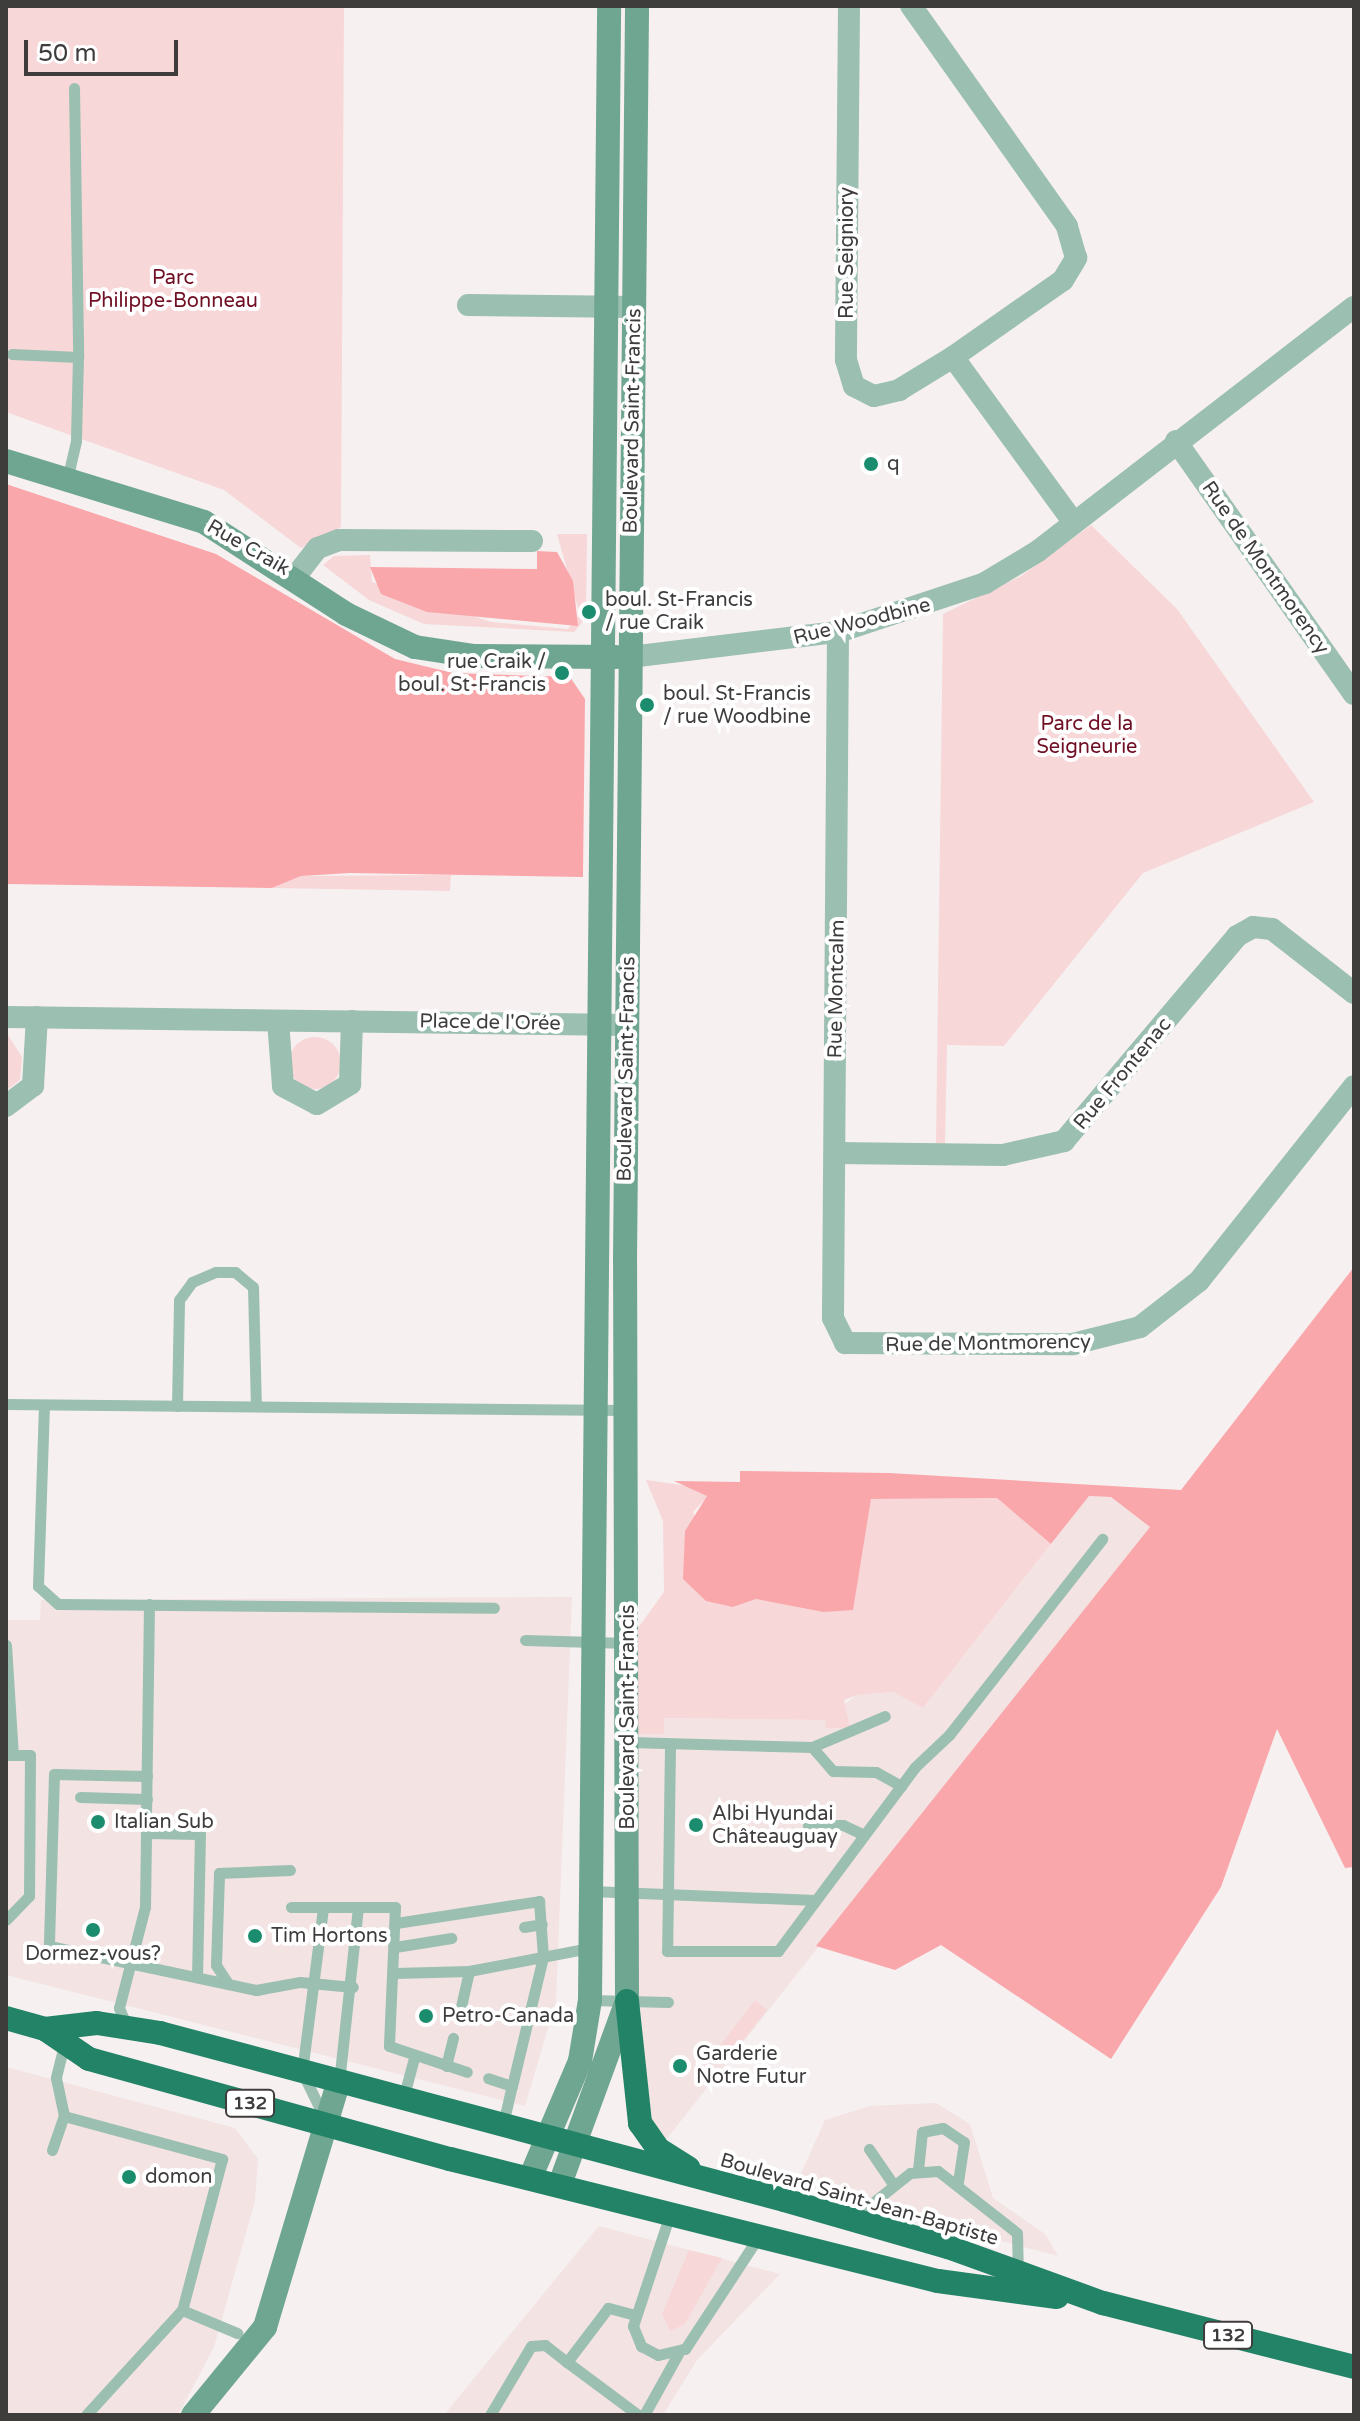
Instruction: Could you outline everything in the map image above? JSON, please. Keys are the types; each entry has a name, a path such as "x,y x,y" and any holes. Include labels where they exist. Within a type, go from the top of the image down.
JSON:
{"highway":[{"path":"627,2001 640,2123 658,2149 708,2180"},
{"name":"Boulevard Saint-Jean-Baptiste","path":"7,2022 60,2032 129,2030 503,2126 554,2128 708,2180 851,2222 1016,2282"},
{"name":"Boulevard Saint-Jean-Baptiste","path":"60,2032 89,2059 327,2125 531,2176 669,2217 757,2239 1016,2282 1354,2367"}],"street":[{"name":"Boulevard Saint-Francis","path":"531,2176 580,2061 590,2000 609,6"},
{"name":"Boulevard Saint-Francis","path":"560,2184 627,2001 627,1025 637,6"},
{"name":"Rue Seigniory","path":"849,6 850,379 866,394 891,393 953,357 1063,280 1076,250 911,6"},
{"path":"468,305 634,307"},
{"name":"Rue Woodbine","path":"295,577 377,632 415,647 630,657 838,632 958,596 1074,523 1176,441 1354,307"},
{"path":"953,357 1074,523"},
{"name":"Rue de Montmorency","path":"1176,441 1354,694"},
{"name":"Rue Craik","path":"6,461 192,517 295,577 318,548 339,540 532,541"},
{"name":"Rue Montcalm","path":"838,632 833,1318 845,1343"},
{"name":"Rue Frontenac","path":"835,1153 1012,1154 1064,1141 1237,936 1253,927 1272,929 1354,993"},
{"name":"Place de l'Orée","path":"6,1017 627,1025"},
{"path":"6,1106 33,1086 37,1017"},
{"path":"278,1021 283,1086 317,1104 350,1084 352,1021"},
{"name":"Rue de Montmorency","path":"845,1343 1073,1344 1140,1327 1199,1281 1354,1086"},
{"path":"193,2415 265,2327 338,2083"}],"lane":[{"path":"67,480 76,441 78,357 74,88"},
{"path":"12,354 78,357"},
{"path":"177,1406 179,1300 192,1282 215,1272 235,1272 253,1287 256,1406"},
{"path":"6,1404 626,1410"},
{"path":"44,1405 38,1586 58,1604 494,1608"},
{"path":"670,1746 667,1951 773,1953 901,1786 949,1735 1102,1539"},
{"path":"129,2030 119,2008 145,1907 149,1604"},
{"path":"525,1640 629,1643"},
{"path":"6,1645 10,1755 30,1755 29,1896 6,1920"},
{"path":"629,1742 670,1746 812,1747 885,1716"},
{"path":"812,1747 833,1771 876,1772 901,1786"},
{"path":"147,1776 54,1774 49,1946 270,1992 317,1982 353,1987"},
{"path":"80,1797 147,1799"},
{"path":"808,1825 843,1825 864,1835"},
{"path":"146,1833 200,1834 197,1975"},
{"path":"228,1983 216,1965 219,1873 290,1870"},
{"path":"591,1891 628,1887 815,1900"},
{"path":"396,1923 539,1901 543,1957 503,2126"},
{"path":"291,1907 395,1907 395,1973 389,2046 414,2058 467,2072"},
{"path":"323,1908 317,1982 302,2072 327,2125"},
{"path":"338,2083 353,1987 358,1908"},
{"path":"524,1927 542,1924"},
{"path":"395,1947 451,1938"},
{"path":"395,1973 469,1971 590,1948"},
{"path":"460,2011 469,1971"},
{"path":"590,2000 668,2002"},
{"path":"52,2150 64,2116 56,2078 60,2032"},
{"path":"446,2066 453,2038"},
{"path":"403,2099 414,2058"},
{"path":"488,2078 512,2086"},
{"path":"64,2116 222,2159 182,2310 86,2415"},
{"path":"918,2170 922,2132 943,2128 964,2142 958,2182"},
{"path":"869,2149 893,2184"},
{"path":"851,2222 862,2204 918,2170 958,2182 1017,2233 1016,2282"},
{"path":"669,2217 635,2315 641,2346 678,2354"},
{"path":"490,2415 531,2346 545,2345 641,2415 678,2354 757,2239"},
{"path":"567,2362 608,2308 635,2315"},
{"path":"182,2310 237,2333"}],"shaded area":[{"path":"6,484 216,554 395,659 453,673 570,677 585,699 583,877 350,873 301,876 272,888 6,884"},
{"path":"537,551 557,552 573,581 578,626 427,612 381,594 370,567 537,569"},
{"path":"1354,1267 1354,1867 1345,1868 1277,1729 1221,1887 1111,2059 941,1945 895,1970 816,1946 1150,1527 1111,1497 1089,1496 1051,1544 997,1498 871,1499 853,1610 823,1612 756,1599 733,1607 706,1601 683,1579 685,1531 707,1496 674,1481 740,1482 740,1471 889,1473 1181,1490"},
{"path":"1089,1496 1111,1497 1150,1527 665,2141 652,2125 634,1986 638,1718 822,1720 857,1695 893,1692 923,1708"},
{"path":"572,1597 556,2001 525,2106 6,1975 6,1620 40,1620 41,1600"},
{"path":"6,2067 235,2128 258,2159 255,2201 214,2347 178,2415 6,2415"},
{"path":"936,2103 970,2124 993,2198 1045,2234 1058,2256 795,2187 825,2120 870,2106"},
{"path":"599,2226 780,2274 697,2360 663,2415 444,2415"}],"green space":[{"name":"Parc Philippe-Bonneau","path":"6,6 344,6 341,527 301,548 224,490 6,412"},
{"name":"Parc de la Seigneurie","path":"1091,525 1177,609 1314,802 1143,873 1004,1046 947,1045 945,1144 936,1144 943,614 1021,576"},
{"path":"557,534 587,534 586,618 574,632 424,624 369,600 323,565 334,556 370,555 372,582 491,622 568,629 580,615"},
{"path":"451,875 450,891 272,888 301,876"},
{"path":"6,1032 22,1057 20,1080 6,1091"},
{"path":"315,1037 333,1045 341,1063 333,1081 315,1089 297,1081 289,1063 297,1045"},
{"path":"646,1480 702,1488 707,1497 693,1512 733,1607 756,1599 823,1612 871,1499 997,1498 1051,1544 923,1708 893,1692 857,1695 844,1700 850,1728 826,1728 825,1720 664,1718 664,1734 638,1734 638,1628 664,1592 663,1521"},
{"path":"755,2000 767,2010 733,2053 721,2044"},
{"path":"689,2250 722,2258 685,2324 670,2331 662,2314"}],"place":[{"name":"q","path":"871,464"},
{"name":"boul. St-Francis / rue Craik","path":"589,612"},
{"name":"rue Craik / boul. St-Francis","path":"562,673"},
{"name":"boul. St-Francis / rue Woodbine","path":"647,705"},
{"name":"Italian Sub","path":"98,1822"},
{"name":"Albi Hyundai Châteauguay","path":"696,1825"},
{"name":"Dormez-vous?","path":"93,1930"},
{"name":"Tim Hortons","path":"255,1936"},
{"name":"Petro-Canada","path":"426,2016"},
{"name":"Garderie Notre Futur","path":"680,2066"},
{"name":"domon","path":"129,2177"}]}
